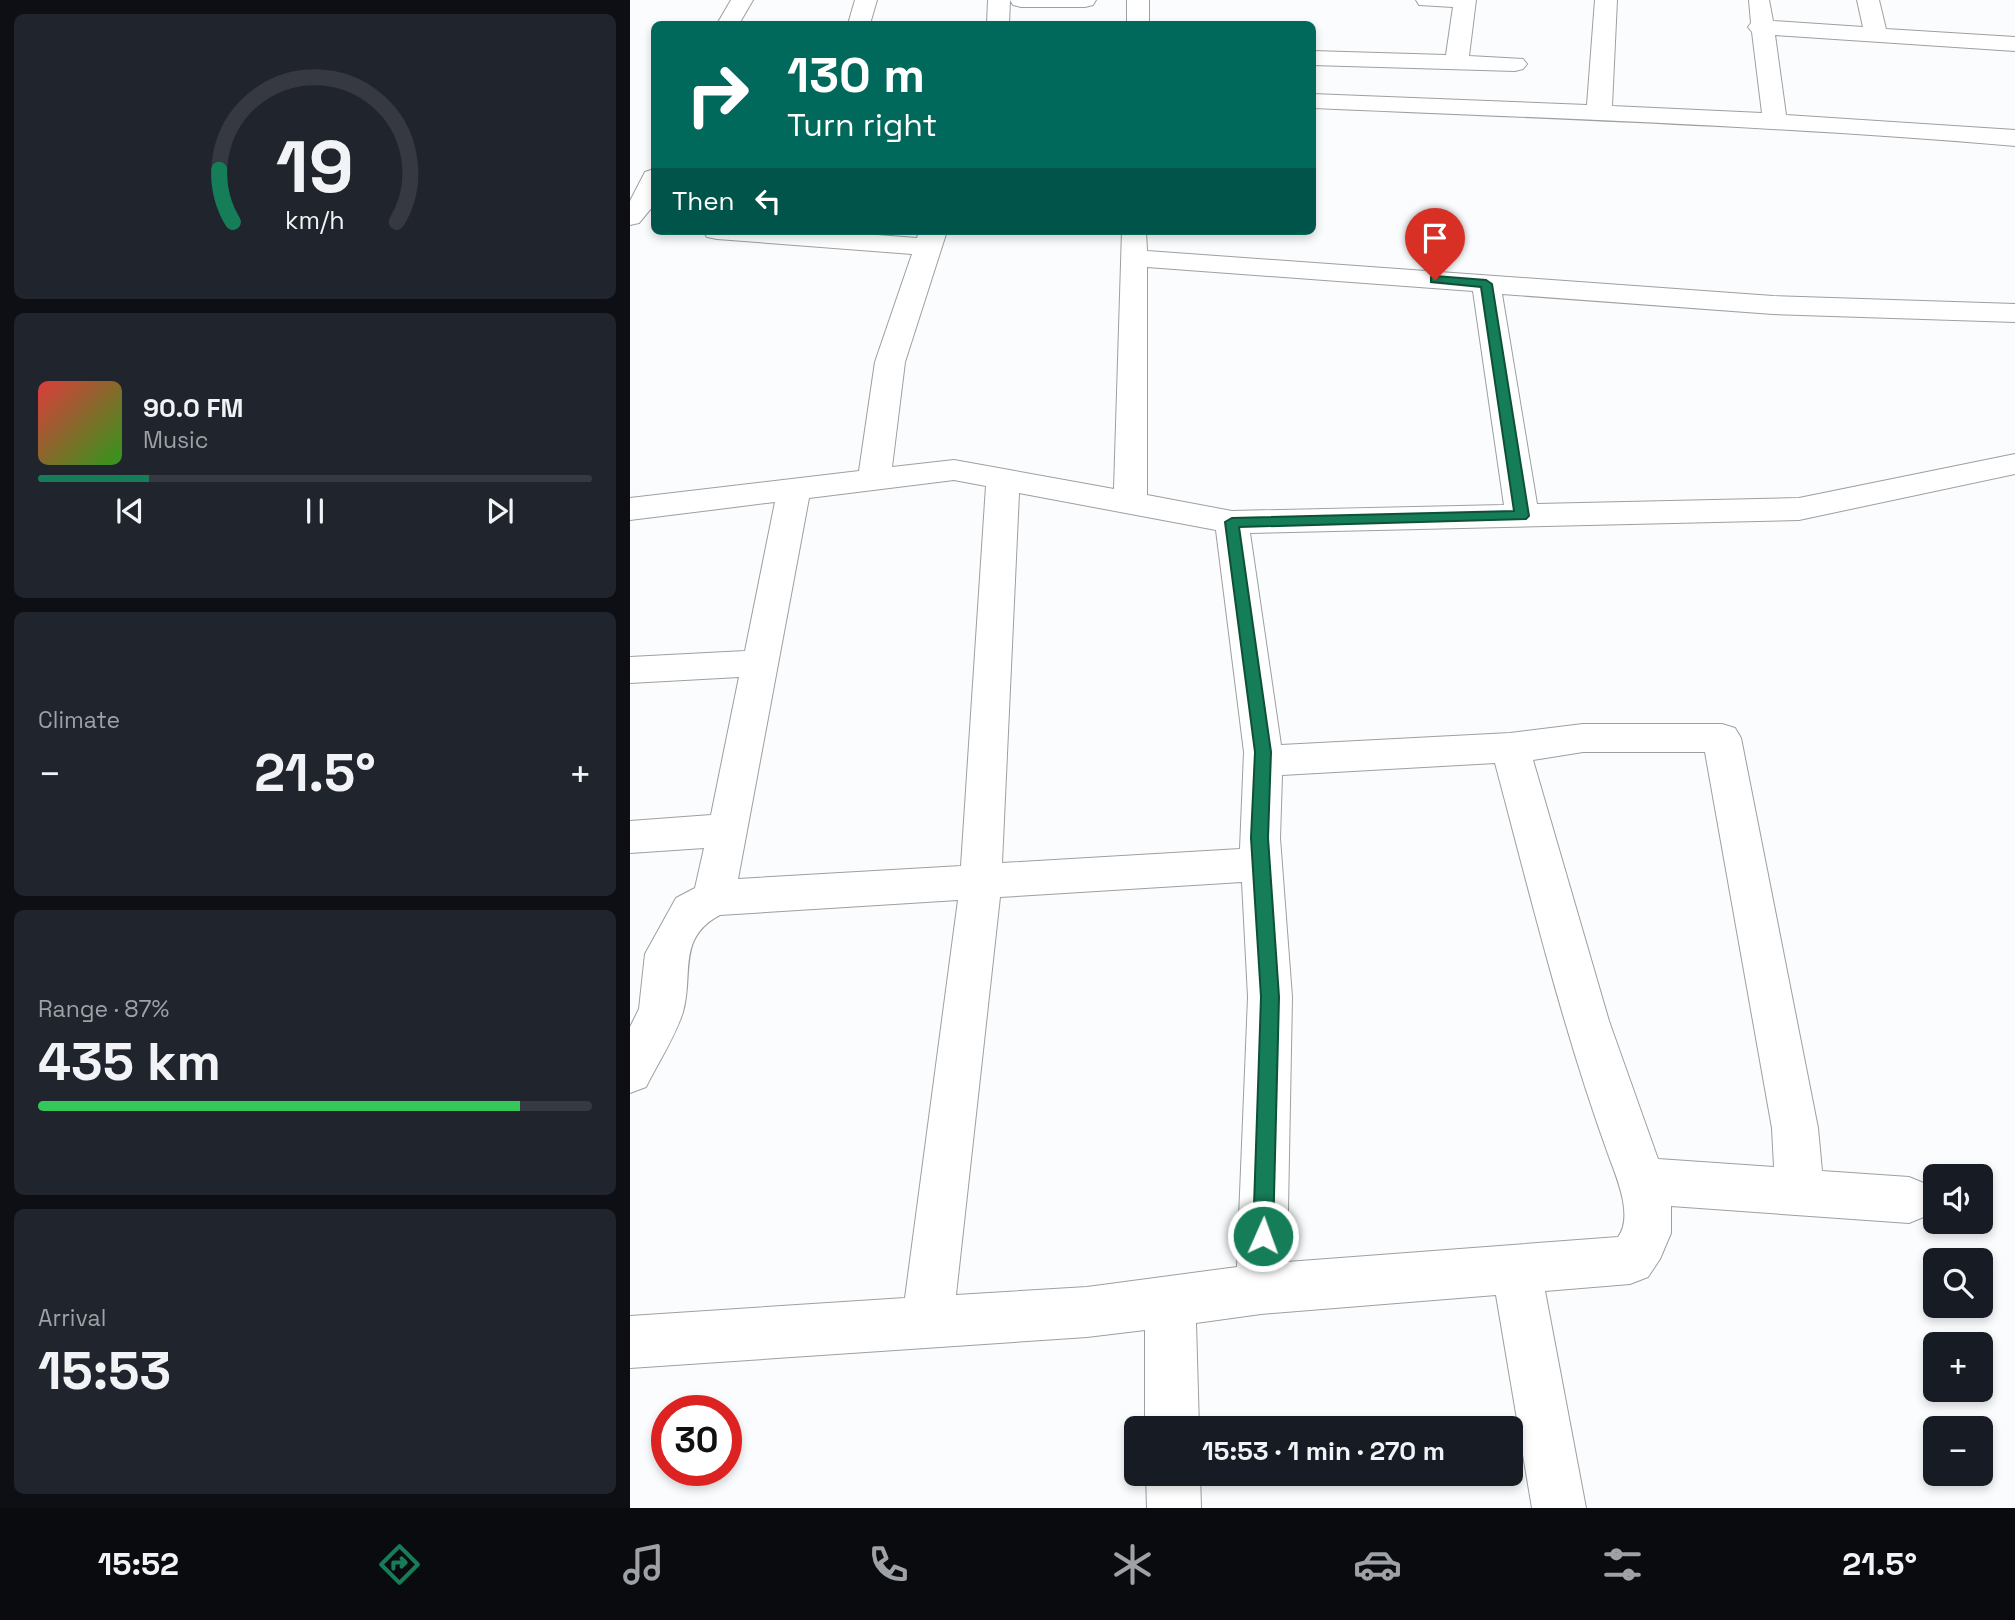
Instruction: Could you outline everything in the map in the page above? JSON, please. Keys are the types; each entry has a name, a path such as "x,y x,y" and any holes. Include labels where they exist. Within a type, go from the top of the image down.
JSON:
{"street":[{"path":"730,21 742,0"},
{"path":"860,21 866,0"},
{"path":"998,21 999,0"},
{"path":"1021,0 1085,0"},
{"path":"1138,0 1138,21"},
{"path":"1427,0 1465,1 1456,63"},
{"path":"1599,113 1606,0"},
{"path":"1759,0 1775,122"},
{"path":"1868,0 1876,34"},
{"path":"1761,27 2015,44"},
{"path":"1316,58 1515,64"},
{"path":"1316,101 1881,127 2015,138"},
{"path":"630,217 640,208 651,184"},
{"path":"630,223 651,226"},
{"path":"824,235 930,239 890,362 874,480"},
{"path":"1130,503 1134,244 1486,284 1773,305 2015,313"},
{"path":"1486,284 1522,516"},
{"path":"630,509 954,470 1232,522 1799,509 2015,464"},
{"path":"927,1323 981,882 1003,479"},
{"path":"714,898 794,489"},
{"path":"1232,522 1263,761 1259,838 1270,997 1261,1289"},
{"path":"630,670 760,663"},
{"path":"1263,761 1510,748 1583,738 1722,738 1795,1128 1800,1193"},
{"path":"630,1342 1087,1312 1261,1289 1630,1260 1643,1247 1649,1212 1642,1181 1618,1120 1578,991 1510,748"},
{"path":"630,837 728,830"},
{"path":"630,1072 662,1011 666,954 691,910 714,898 1261,864"},
{"path":"1642,1181 1909,1200"},
{"path":"1516,1269 1559,1508"},
{"path":"1170,1301 1172,1416"},
{"path":"1173,1486 1174,1508"}],"route":[{"path":"1263,1236 1270,997 1259,838 1263,752 1232,522 1522,516 1486,284 1435,280"}]}
